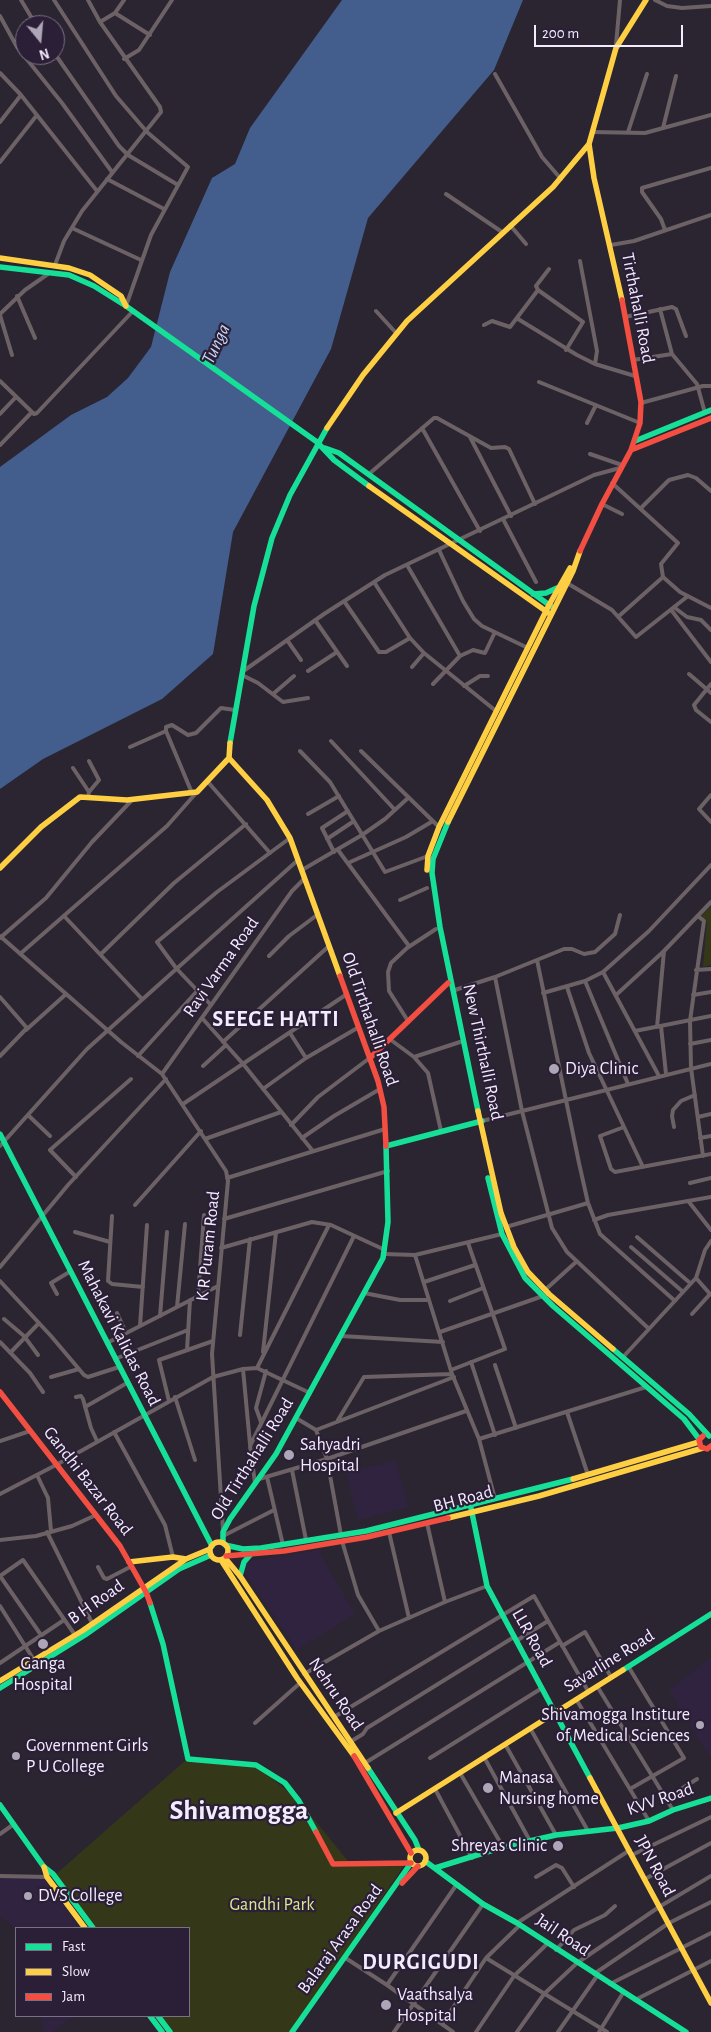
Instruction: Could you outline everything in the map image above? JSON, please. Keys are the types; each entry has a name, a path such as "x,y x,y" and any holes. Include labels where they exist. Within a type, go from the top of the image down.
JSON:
{"main road":[{"name":"Tirthahalli Road","path":"550,610 567,583 612,483 631,450 640,423 641,404 611,245 594,178 590,144 616,48 646,0"},
{"path":"0,868 49,821 80,797 89,795 134,799 194,792 208,782 229,758 231,731 254,606 272,538 290,495 316,442 363,375 407,321 560,179 590,144"},
{"path":"0,258 90,275 121,296 126,306 310,438 325,448 339,454 533,594 550,610"},
{"path":"0,267 53,268"},
{"path":"635,441 708,412"},
{"path":"631,450 711,418"},
{"path":"325,448 334,460 450,545 534,603 550,610"},
{"path":"574,565 558,588 550,610 540,623 496,711 445,822 439,827 428,856 427,888 460,1042 480,1122 492,1199 502,1234 526,1278 684,1419 699,1441 708,1447"},
{"path":"533,594 546,594 558,588"},
{"path":"534,603 540,623"},
{"name":"New Thirthalli Road","path":"550,610 445,822 433,859 432,887 491,1173 505,1227 521,1261 544,1293 624,1356 689,1414 710,1437"},
{"name":"Old Tirthahalli Road","path":"224,1544 223,1534 256,1481 276,1454 385,1252 388,1222 388,1171 385,1129 380,1089 371,1057 316,915 290,838 267,800 229,758"},
{"path":"371,1057 391,1040 448,983"},
{"path":"386,1146 480,1122"},
{"name":"Mahakavi Kalidas Road","path":"0,1134 2,1144 71,1271 211,1550"},
{"name":"Gandhi Bazar Road","path":"0,1392 131,1564 144,1590 163,1644 188,1759 256,1765 285,1783 299,1801 333,1864 411,1862"},
{"name":"BH Road","path":"224,1544 243,1549 283,1545 306,1540 390,1532 427,1523 495,1500 699,1441 704,1436 710,1437"},
{"name":"BH Road","path":"224,1558 341,1538 539,1496 708,1447"},
{"name":"LLR Road","path":"472,1509 487,1586 618,1828"},
{"path":"0,1688 85,1635 144,1590 211,1550 217,1542 224,1544 228,1551 224,1558 215,1559 211,1550"},
{"name":"B H Road","path":"0,1681 144,1590 186,1559 211,1550"},
{"path":"240,1576 244,1562 250,1555"},
{"path":"131,1564 172,1557 186,1559"},
{"name":"Nehru Road","path":"224,1558 240,1576 365,1763 396,1813 416,1840 419,1850"},
{"name":"Nehru Road","path":"224,1558 300,1683 361,1766 412,1853"},
{"name":"Savarline Road","path":"396,1813 711,1614"},
{"name":"KVV Road","path":"618,1828 649,1821 673,1810 711,1798"},
{"path":"0,1805 84,1927"},
{"name":"JPN Road","path":"435,1868 503,1847 556,1835 618,1828 693,1970 708,1991 711,2003"},
{"path":"296,2032 406,1878 425,1861 424,1853 419,1850 412,1853 410,1857 411,1862 418,1866"},
{"name":"Jail Road","path":"425,1861 483,1904 519,1924 556,1950 683,2031"},
{"name":"Balaraj Arasa Road","path":"292,2032 411,1862"},
{"path":"50,1876 92,1927"},
{"path":"151,2017 162,2032"},
{"path":"159,2017 170,2032"}],"street":[{"path":"21,0 30,15"},
{"path":"54,0 116,96 147,132 187,164 188,169 164,209 140,260 126,306"},
{"path":"12,355 0,314 17,296 53,268 72,228 97,191 160,116 161,109 124,59 88,0"},
{"path":"100,22 115,13 124,0"},
{"path":"124,59 139,50 172,0"},
{"path":"616,48 615,32 620,0"},
{"path":"655,0 667,6 682,8 711,6"},
{"path":"115,13 150,34"},
{"path":"0,16 22,54 62,103 112,172"},
{"path":"63,65 119,146 128,154 178,185"},
{"path":"0,73 21,95 97,191"},
{"path":"494,74 542,157 560,179"},
{"path":"628,132 648,74"},
{"path":"663,128 676,76"},
{"path":"0,122 21,95"},
{"path":"0,162 37,115"},
{"path":"592,132 646,132 711,115"},
{"path":"665,230 661,218 642,192 642,188 711,168"},
{"path":"107,179 164,209"},
{"path":"446,194 502,232"},
{"path":"611,245 634,241 711,215"},
{"path":"510,226 526,244"},
{"path":"72,228 140,260"},
{"path":"580,262 597,351 595,364"},
{"path":"549,269 536,286 538,290 583,322 566,350"},
{"path":"484,326 492,321 508,328 518,319 538,290"},
{"path":"17,296 35,338"},
{"path":"625,317 660,309 676,309 686,336"},
{"path":"660,309 672,354 698,388 708,412"},
{"path":"0,381 32,412 37,413 134,311"},
{"path":"376,311 397,334"},
{"path":"518,319 566,350 595,364 635,376"},
{"path":"633,360 672,354"},
{"path":"539,382 640,423"},
{"path":"641,404 711,386"},
{"path":"0,414 16,397"},
{"path":"587,423 596,405"},
{"path":"0,446 32,412"},
{"path":"368,475 422,428 437,418 491,448 509,449 535,504"},
{"path":"422,428 480,531"},
{"path":"469,435 511,516"},
{"path":"590,454 621,467"},
{"path":"308,698 287,702 242,674 315,620 374,582 594,475 621,467"},
{"path":"641,508 669,480 683,476 688,475 696,478 711,491"},
{"path":"612,483 678,543 678,546 661,564 663,577 671,586 711,608"},
{"path":"602,504 622,514"},
{"path":"503,519 536,582"},
{"path":"439,550 463,601 474,619 482,626 528,648"},
{"path":"407,565 460,656"},
{"path":"619,616 663,577"},
{"path":"374,582 410,638 424,653 496,711"},
{"path":"567,583 606,606 619,616 634,636 639,637 688,596"},
{"path":"344,601 379,652 386,652 410,638"},
{"path":"674,609 687,617 701,620 711,630"},
{"path":"674,609 711,662"},
{"path":"315,620 346,666"},
{"path":"433,684 460,656 473,650 485,653 495,632"},
{"path":"287,640 301,660"},
{"path":"308,671 337,652"},
{"path":"412,667 424,653"},
{"path":"689,674 711,693"},
{"path":"273,694 294,676"},
{"path":"464,686 480,676 488,676"},
{"path":"711,684 694,706 696,710 711,722"},
{"path":"130,747 166,731 166,727 174,725 184,733 193,735 221,708 235,710"},
{"path":"20,954 65,917 97,886 167,826 194,792 166,731"},
{"path":"331,741 395,810"},
{"path":"300,751 326,776 385,872 388,873 428,856"},
{"path":"362,752 439,827"},
{"path":"72,768 89,795 99,780 89,761"},
{"path":"208,782 270,853"},
{"path":"711,794 699,809 711,822"},
{"path":"308,814 339,796"},
{"path":"302,870 362,836 408,798"},
{"path":"0,937 46,898 92,842 134,799"},
{"path":"348,811 322,826 327,840 348,863 409,946"},
{"path":"327,840 354,821"},
{"path":"348,863 406,837 433,822"},
{"path":"101,954 174,883 246,824"},
{"path":"211,1005 176,968 158,945 158,941 217,892 290,838"},
{"path":"2,1144 107,1031 298,860"},
{"path":"543,993 567,987 603,972 648,931 711,865"},
{"name":"Ravi Varma Road","path":"162,1074 292,891 305,878"},
{"path":"400,900 427,888"},
{"path":"616,995 664,951 711,902"},
{"path":"269,956 289,936 316,915"},
{"path":"454,990 495,977 564,948 584,954 595,952 615,934 620,915"},
{"path":"698,916 704,921 690,1021 690,1044 691,1068 703,1156"},
{"path":"65,917 142,999"},
{"path":"408,1021 389,992 387,982 391,963 409,946 436,929"},
{"name":"K R Puram Road","path":"0,937 107,1031 162,1074 201,1131 227,1178 213,1341 213,1377 223,1534"},
{"path":"203,1066 328,946"},
{"path":"664,951 659,1026 666,1074"},
{"path":"536,960 588,1203 594,1220 600,1234 675,1301"},
{"path":"696,970 711,968"},
{"path":"603,972 659,1076"},
{"path":"495,977 522,1111 552,1228 560,1244 576,1262 648,1328"},
{"path":"584,981 628,1084"},
{"path":"567,987 589,1053 643,1166"},
{"path":"138,1056 198,990"},
{"path":"693,995 711,992"},
{"path":"183,1104 244,1065 347,994"},
{"path":"0,1056 65,995"},
{"path":"0,996 26,1026 26,1030"},
{"path":"635,1031 711,1016"},
{"path":"202,1018 244,1065 312,1150"},
{"path":"263,1089 306,1058 360,1026"},
{"path":"290,1033 306,1058"},
{"path":"391,1040 414,1057 428,1073 442,1131"},
{"path":"690,1044 711,1040"},
{"path":"414,1057 460,1042"},
{"path":"291,1124 318,1097 371,1057"},
{"path":"480,1122 711,1064"},
{"path":"76,1177 50,1150 131,1079"},
{"path":"0,1267 42,1215 166,1079"},
{"path":"302,1138 334,1116 380,1089"},
{"path":"674,1127 673,1110 681,1101 695,1095"},
{"path":"205,1139 281,1112"},
{"path":"698,1117 711,1114"},
{"path":"28,1115 50,1136"},
{"path":"624,1127 600,1136 612,1169 615,1172 711,1154"},
{"path":"227,1178 312,1150 385,1129"},
{"path":"135,1205 201,1131"},
{"path":"700,1138 711,1136"},
{"path":"224,1219 388,1171"},
{"path":"690,1183 711,1178"},
{"path":"594,1220 608,1215 711,1197"},
{"path":"688,1202 711,1230"},
{"path":"505,1227 588,1203"},
{"path":"198,1296 204,1215"},
{"path":"112,1216 110,1283 143,1287"},
{"path":"221,1248 312,1222 329,1225 385,1252 415,1255 502,1234"},
{"path":"177,1306 185,1224"},
{"path":"140,1326 147,1225"},
{"path":"257,1368 329,1225"},
{"path":"75,1232 110,1242"},
{"path":"160,1316 167,1232"},
{"path":"262,1357 276,1232"},
{"path":"250,1446 354,1236"},
{"path":"637,1237 690,1283"},
{"path":"240,1335 250,1240"},
{"path":"624,1356 696,1278 705,1250 711,1240"},
{"path":"316,1430 505,1349 468,1243"},
{"path":"631,1247 682,1291"},
{"path":"415,1255 452,1373 479,1439 495,1500"},
{"path":"440,1332 544,1293 576,1262"},
{"path":"424,1282 475,1265"},
{"path":"57,1294 51,1283 71,1271"},
{"path":"692,1314 710,1294 696,1278"},
{"path":"0,1281 88,1377 119,1367"},
{"path":"107,1343 218,1286"},
{"path":"450,1301 483,1288"},
{"path":"364,1293 400,1300 429,1300"},
{"path":"187,1350 190,1300"},
{"path":"117,1313 126,1333"},
{"path":"4,1319 24,1336 38,1355"},
{"path":"11,1352 24,1336 39,1323"},
{"path":"115,1359 188,1330"},
{"path":"341,1336 443,1342"},
{"path":"169,1400 158,1362 213,1341"},
{"path":"0,1342 30,1373 43,1392"},
{"path":"471,1362 495,1435"},
{"path":"495,1365 516,1428"},
{"path":"0,1494 38,1475 213,1377 243,1369 257,1368 310,1392"},
{"path":"51,1377 79,1369"},
{"path":"243,1369 250,1446 256,1481 327,1459 466,1411"},
{"path":"261,1422 256,1408 266,1371"},
{"path":"338,1420 364,1377 452,1373"},
{"path":"85,1407 127,1383"},
{"path":"479,1439 646,1387"},
{"path":"76,1398 82,1397 97,1441"},
{"path":"175,1397 195,1460"},
{"path":"567,1412 588,1474"},
{"path":"296,1418 316,1430 327,1459 341,1538 358,1595 379,1631"},
{"path":"0,1441 30,1431"},
{"path":"114,1432 165,1525 172,1557"},
{"path":"292,1470 306,1540"},
{"path":"38,1475 48,1498 49,1532 92,1623"},
{"path":"267,1478 283,1545"},
{"path":"223,1534 274,1510"},
{"path":"0,1540 49,1532 82,1523 96,1516"},
{"path":"427,1523 445,1602"},
{"path":"390,1532 409,1618"},
{"path":"42,1635 0,1576 23,1560 75,1635"},
{"path":"98,1567 104,1578 107,1579 131,1564"},
{"path":"304,1674 379,1631 487,1586"},
{"path":"334,1717 534,1596 588,1691"},
{"path":"0,1606 34,1660"},
{"path":"0,1654 2,1661 64,1620"},
{"path":"350,1742 363,1734 367,1728 548,1621"},
{"path":"365,1763 528,1662 585,1632 611,1677"},
{"path":"628,1666 684,1758 630,1789"},
{"path":"255,1723 275,1703 300,1683"},
{"path":"597,1686 655,1776 673,1810"},
{"path":"430,1758 542,1688"},
{"path":"576,1699 649,1821"},
{"path":"530,1728 588,1831"},
{"path":"505,1744 556,1835"},
{"path":"484,1757 530,1841"},
{"path":"460,1773 503,1847"},
{"path":"667,1798 697,1779"},
{"path":"435,1788 472,1858"},
{"path":"442,2024 486,1958 519,1924 631,1853 711,1817"},
{"path":"0,1834 14,1824"},
{"path":"645,1879 711,1844"},
{"path":"536,1877 556,1865 562,1868 574,1888"},
{"path":"0,1876 50,1876"},
{"path":"517,2032 544,1994 577,1963 659,1906 711,1876"},
{"path":"387,1985 457,1884"},
{"path":"558,2032 595,1975 669,1923 711,1902"},
{"path":"394,2032 483,1904"},
{"path":"556,1950 574,1930 608,1914 615,1906"},
{"path":"610,1984 711,1933"},
{"path":"476,2032 514,1976 547,1944"},
{"path":"486,1958 572,2010 600,2030 607,2032"},
{"path":"347,1959 453,2032"},
{"path":"636,2000 711,1961"},
{"path":"600,2030 624,1993"}],"shaded area":[{"path":"396,1461 408,1507 358,1520 346,1472"},
{"path":"318,1550 355,1614 297,1650 243,1570 248,1561"},
{"name":"Shivamogga Institure of Medical Sciences","path":"711,1657 711,1759 669,1690"},
{"name":"DVS College","path":"0,1876 43,1877 79,1927 15,1927 15,1929 0,1915"},
{"path":"41,2017 73,2017 53,2032 43,2032"}],"green space":[{"path":"711,906 711,965 703,967 707,922 701,916"},
{"name":"Gandhi Park","path":"186,1760 256,1765 299,1801 348,1861 405,1864 291,2032 169,2032 158,2017 190,2017 190,1927 93,1927 55,1875"}],"water":[{"name":"Tunga","path":"342,0 523,0 494,70 368,218 331,349 233,532 213,654 162,699 43,759 0,789 0,467 71,415 107,397 128,378 151,347 170,272 212,178 235,164 250,128"}],"traffic: fast":[{"path":"0,267 69,275 94,286 126,306 317,442 334,460 369,486"},
{"path":"635,441 711,410"},
{"path":"230,743 254,606 272,538 290,495 327,428"},
{"path":"325,448 339,453 552,607"},
{"path":"533,594 546,593 557,588"},
{"path":"448,822 433,859 432,873 440,927 478,1111"},
{"path":"386,1146 482,1121"},
{"path":"0,1134 212,1546"},
{"path":"223,1543 223,1532 230,1519 276,1454 383,1258 388,1222 386,1146"},
{"path":"488,1178 502,1234 525,1278 553,1306 684,1419 699,1439"},
{"path":"613,1349 689,1414 709,1436"},
{"path":"225,1545 243,1549 261,1548 366,1531 573,1479"},
{"path":"471,1508 487,1586 590,1778"},
{"path":"0,1688 85,1635 179,1569 211,1555"},
{"path":"240,1576 244,1562 250,1555"},
{"path":"150,1603 163,1644 188,1759 256,1765 285,1783 299,1801 316,1832"},
{"path":"623,1670 711,1614"},
{"path":"368,1768 415,1840 419,1850"},
{"path":"435,1868 503,1847 556,1835 618,1828 649,1821 673,1810 711,1798"},
{"path":"0,1805 44,1867 53,1874 92,1927"},
{"path":"425,1861 483,1904 517,1923 686,2032"},
{"path":"292,2032 411,1863"},
{"path":"151,2017 162,2032"},
{"path":"159,2017 170,2032"}],"traffic: slow":[{"path":"622,300 594,178 589,144 616,48 646,0"},
{"path":"327,428 363,375 407,321 553,187 589,144"},
{"path":"0,258 69,268 90,275 121,296 126,306"},
{"path":"369,486 550,614"},
{"path":"448,822 573,571 580,551"},
{"path":"427,870 428,856 439,827 549,605 570,568"},
{"path":"0,868 41,827 80,797 127,800 197,792 229,758 230,743"},
{"path":"229,758 267,800 290,838 340,976"},
{"path":"478,1111 501,1213 514,1247 528,1272 549,1294 613,1349"},
{"path":"573,1479 699,1442"},
{"path":"448,1518 539,1496 703,1448"},
{"path":"219,1542 225,1545 228,1551 225,1557 219,1560 213,1557 210,1551 213,1545 219,1542"},
{"path":"0,1681 82,1631 186,1559 210,1549"},
{"path":"129,1562 173,1557 186,1559"},
{"path":"225,1558 240,1576 368,1768"},
{"path":"221,1560 297,1678 354,1756"},
{"path":"396,1813 623,1670"},
{"path":"590,1778 711,2003"},
{"path":"418,1850 424,1852 426,1858 424,1864 418,1866 412,1864 410,1858 412,1852 418,1850"},
{"path":"44,1867 47,1877 84,1927"}],"traffic: jam":[{"path":"580,551 602,504 631,450 640,423 641,402 622,300"},
{"path":"631,450 711,418"},
{"path":"340,976 378,1081 384,1107 386,1146"},
{"path":"371,1057 448,983"},
{"path":"0,1392 120,1546 146,1592 150,1603"},
{"path":"703,1436 699,1440 701,1447 707,1449 711,1446"},
{"path":"226,1556 284,1551 367,1537 448,1518"},
{"path":"354,1756 411,1853"},
{"path":"316,1832 333,1864 411,1863"},
{"path":"402,1883 418,1866"}],"place":[{"name":"Diya Clinic","path":"554,1069"},
{"name":"Sahyadri Hospital","path":"289,1455"},
{"name":"Ganga Hospital","path":"43,1644"},
{"name":"Shivamogga Institure of Medical Sciences","path":"700,1725"},
{"name":"Government Girls P U College","path":"16,1756"},
{"name":"Manasa Nursing home","path":"488,1788"},
{"name":"Shreyas Clinic","path":"558,1846"},
{"name":"DVS College","path":"28,1896"},
{"name":"Vaathsalya Hospital","path":"386,2005"}],"district":[{"name":"SEEGE HATTI","path":"276,1019"},
{"name":"Shivamogga","path":"239,1811"},
{"name":"DURGIGUDI","path":"421,1962"}]}
